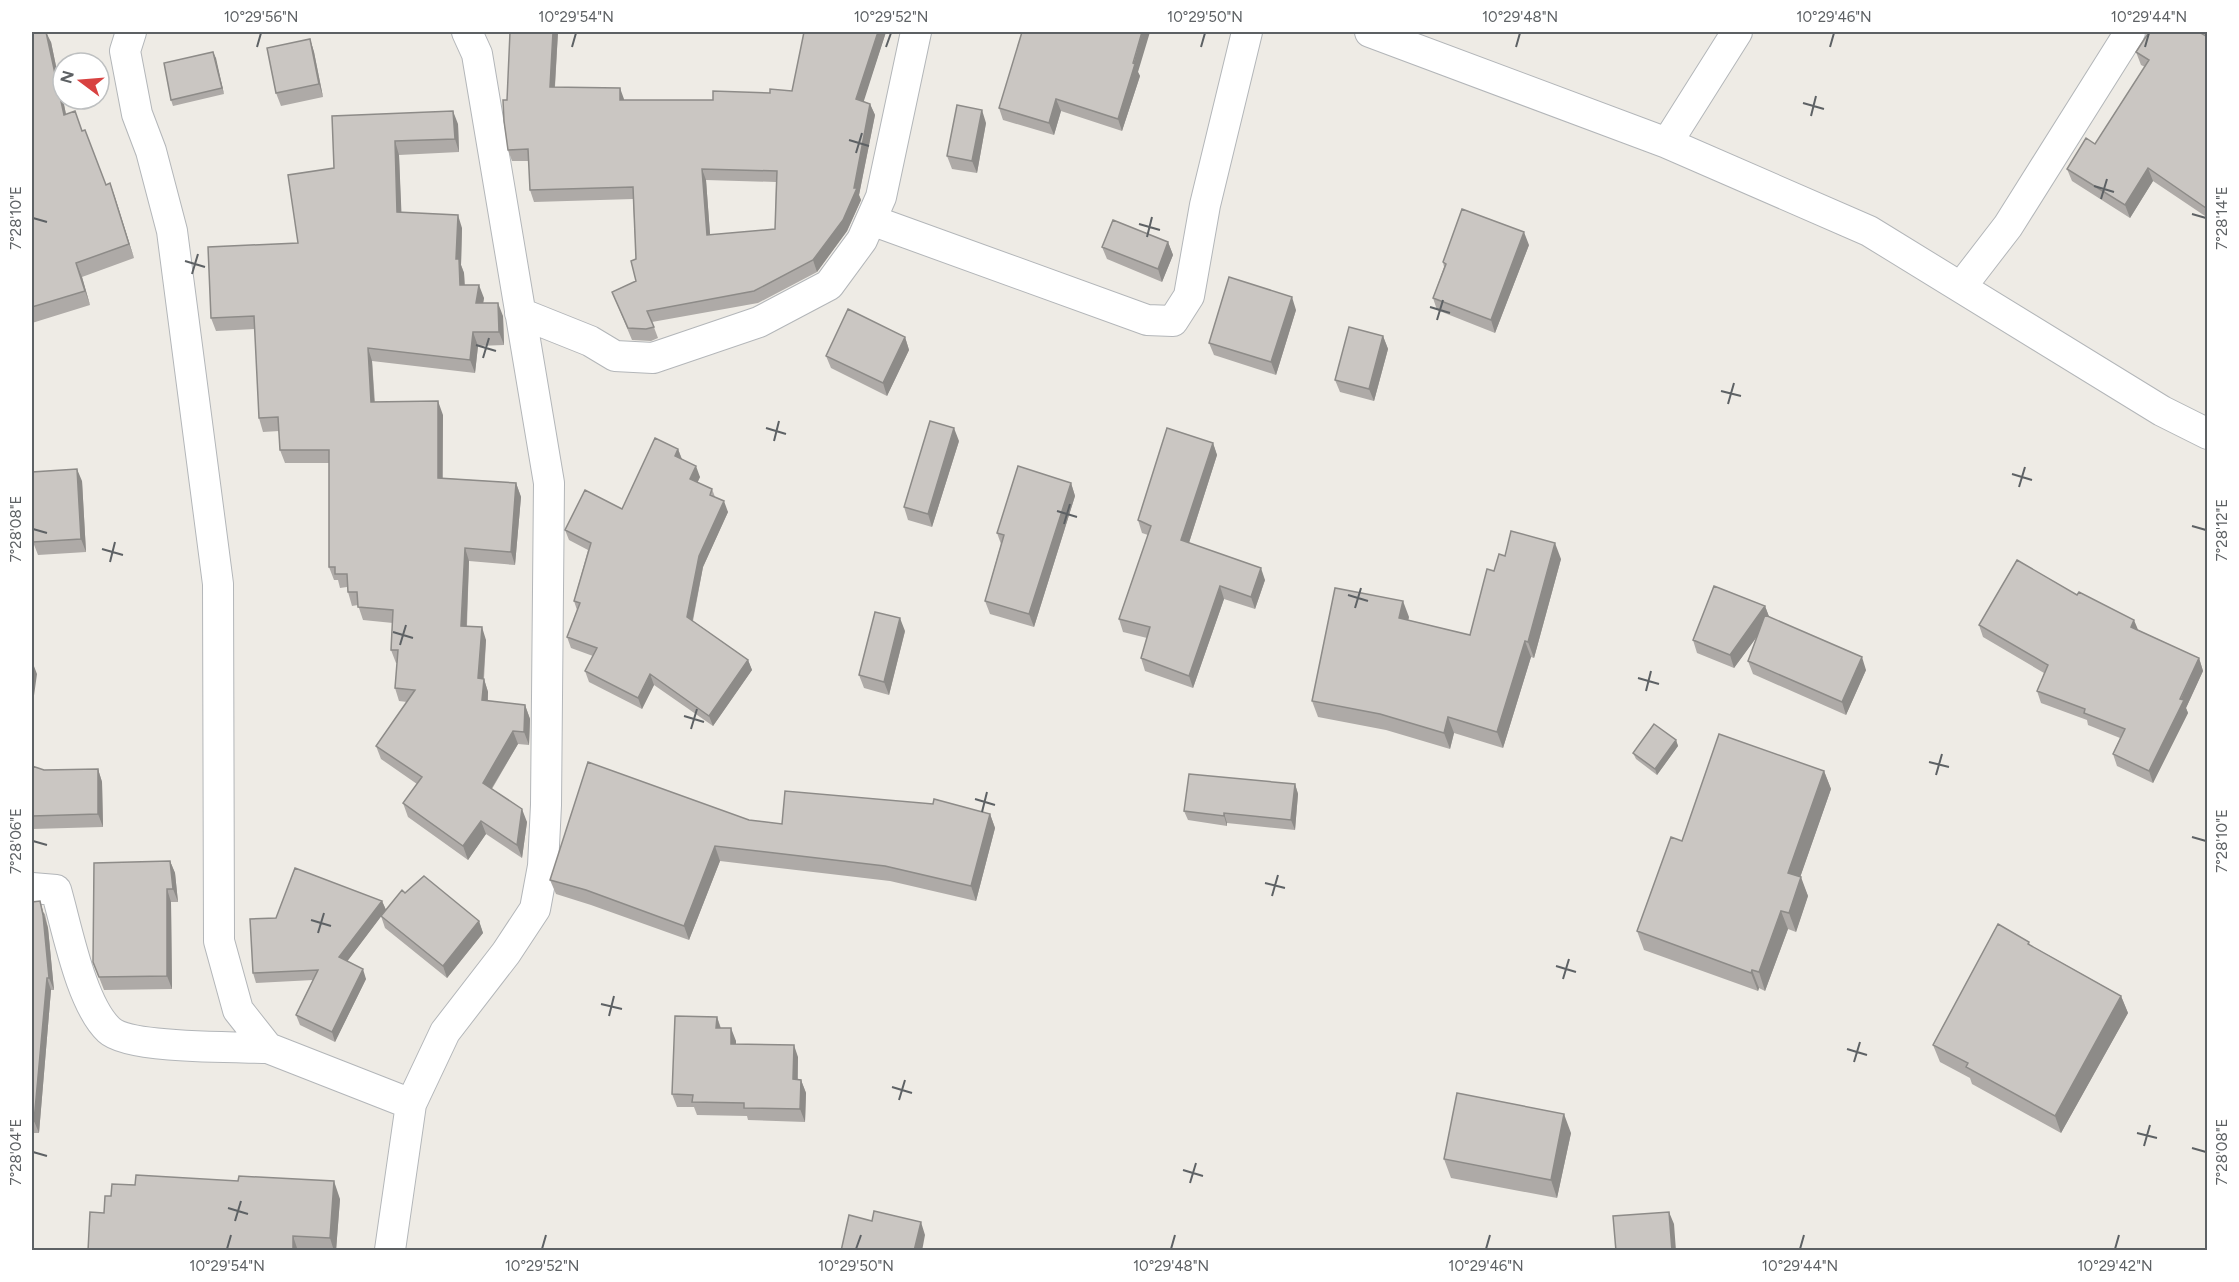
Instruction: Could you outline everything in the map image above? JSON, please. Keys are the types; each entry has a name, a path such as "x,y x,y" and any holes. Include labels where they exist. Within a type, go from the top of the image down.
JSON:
{"street":[{"path":"131,32 125,51 137,114 151,151 172,231 218,584 219,941 238,1010 268,1048"},
{"path":"390,1251 411,1104 446,1032 506,953 534,909 543,866 546,805 549,483 477,54 467,32"},
{"path":"520,313 590,341 615,356 653,358 759,322 829,285 862,240 881,197 916,32"},
{"path":"871,220 1147,320 1173,321 1189,296 1205,205 1247,32"},
{"path":"1370,32 1419,40 1667,143 1869,231 2162,411 2208,434"},
{"path":"1667,143 1737,32"},
{"path":"1961,287 2008,226 2130,32"},
{"path":"32,888 56,890 87,999 110,1032 147,1044 268,1048 411,1104"}],"building":[{"path":"32,32 46,32 51,55 51,111 63,111 64,115 75,111 82,131 85,130 106,185 110,183 129,244 76,263 85,291 32,307"},
{"path":"510,32 553,32 550,87 620,88 620,100 713,100 713,91 770,93 770,89 792,91 804,32 878,32 856,99 870,104 854,188 857,188 843,220 813,260 754,291 647,311 654,327 646,329 628,328 612,292 636,281 631,261 636,259 633,187 530,190 528,149 508,150 503,100 507,100","holes":["702,169 777,171 775,229 707,235"]},
{"path":"1022,32 1142,32 1118,119 1056,99 1049,123 999,108"},
{"path":"2149,32 2199,32 2208,37 2208,205 2206,208 2148,168 2125,205 2067,169 2086,138 2095,144 2149,60 2136,52"},
{"path":"310,39 319,84 276,93 267,48"},
{"path":"213,52 222,88 171,100 164,63"},
{"path":"957,105 982,110 972,161 947,156"},
{"path":"453,111 455,139 395,141 397,212 458,215 456,259 459,259 460,285 479,285 476,303 498,303 499,332 473,332 470,360 368,348 371,402 438,401 438,478 516,483 511,552 465,548 461,626 482,627 478,678 484,679 482,700 525,705 524,732 513,731 483,783 522,809 517,845 481,821 463,846 403,803 422,777 376,746 415,690 395,688 398,650 391,650 393,610 358,607 357,592 348,592 347,574 335,574 335,567 329,567 329,450 280,450 278,417 259,418 254,316 211,318 208,247 298,243 288,175 334,168 332,116"},
{"path":"1462,209 1524,232 1491,320 1433,298 1446,264 1443,262"},
{"path":"1113,220 1168,242 1158,269 1102,247"},
{"path":"1229,277 1292,297 1271,362 1209,343"},
{"path":"848,309 905,337 883,383 826,356"},
{"path":"1349,327 1383,336 1369,389 1335,380"},
{"path":"930,421 954,428 928,514 904,507"},
{"path":"1167,428 1213,443 1181,540 1261,568 1251,597 1220,586 1189,676 1141,658 1150,627 1119,619 1151,526 1138,520"},
{"path":"655,438 678,449 675,456 696,466 690,479 712,489 710,495 724,501 699,556 687,617 748,660 709,716 650,674 638,698 585,671 597,648 567,637 580,603 574,601 591,543 565,530 585,490 622,509"},
{"path":"1018,466 1071,483 1029,614 985,601 1004,535 997,533"},
{"path":"77,469 81,539 33,542 32,472"},
{"path":"1511,531 1555,543 1528,642 1525,641 1497,732 1448,717 1444,733 1380,714 1312,701 1335,588 1403,601 1399,618 1470,635 1487,569 1494,571 1499,554 1505,556"},
{"path":"2017,560 2077,595 2079,592 2134,620 2131,627 2199,658 2180,699 2184,700 2149,771 2113,754 2125,729 2084,713 2085,709 2037,691 2048,665 1979,625"},
{"path":"1714,586 1765,606 1730,655 1693,640"},
{"path":"875,612 900,618 884,682 859,675"},
{"path":"1765,615 1862,657 1842,702 1748,661"},
{"path":"1654,724 1676,740 1655,769 1633,753"},
{"path":"1719,734 1824,771 1788,873 1801,877 1789,913 1781,911 1759,972 1752,970 1751,973 1637,931 1671,837 1682,841"},
{"path":"588,762 749,820 782,824 785,791 933,804 934,799 990,814 971,886 885,866 715,846 684,926 586,890 550,880"},
{"path":"32,766 44,770 98,769 98,814 32,816"},
{"path":"1189,774 1295,784 1291,820 1184,811"},
{"path":"170,861 173,889 167,889 167,976 99,977 93,962 94,863"},
{"path":"295,868 382,901 339,957 363,969 332,1032 296,1015 318,970 253,973 250,919 276,918"},
{"path":"424,876 479,921 443,966 381,916 402,890 405,893"},
{"path":"40,901 49,978 47,978 34,1121 32,1120 32,902"},
{"path":"1998,924 2029,942 2028,944 2121,996 2055,1116 1966,1067 1968,1063 1933,1045"},
{"path":"675,1016 717,1017 716,1028 731,1028 731,1044 794,1045 793,1079 801,1080 800,1109 744,1108 744,1103 692,1102 693,1095 672,1094"},
{"path":"1457,1093 1564,1114 1551,1180 1444,1159"},
{"path":"136,1175 238,1181 239,1176 334,1181 330,1238 293,1236 293,1251 88,1251 90,1212 104,1213 105,1196 111,1196 112,1184 135,1185"},
{"path":"874,1211 921,1222 914,1251 841,1251 849,1215 872,1221"},
{"path":"1669,1212 1672,1251 1616,1251 1613,1216"}]}
